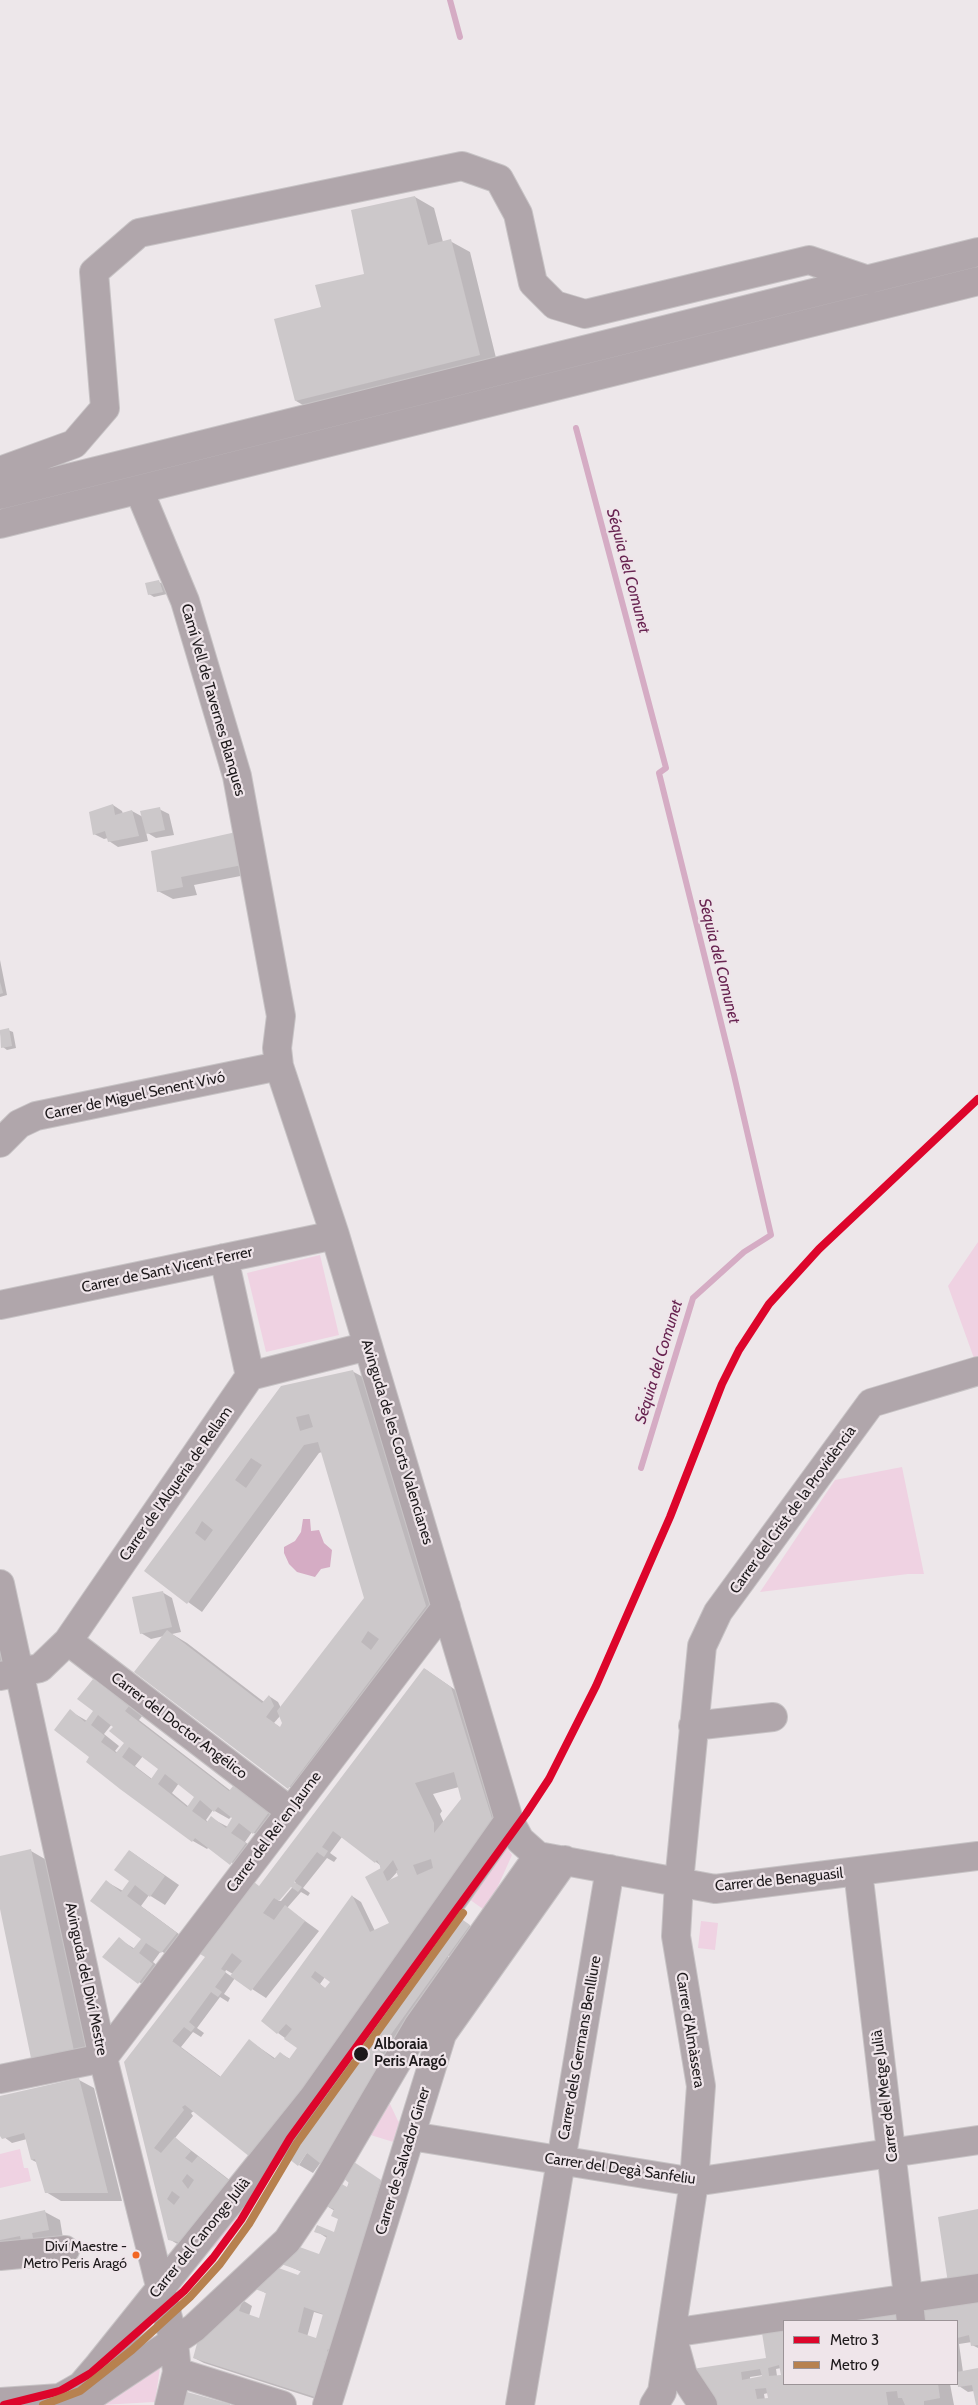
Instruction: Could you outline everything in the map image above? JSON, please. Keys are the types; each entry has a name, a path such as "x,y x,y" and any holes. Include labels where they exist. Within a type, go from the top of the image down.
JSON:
{"street":[{"path":"0,471 74,444 105,408 94,272 139,233 462,166 499,179 518,214 533,283 555,305 585,314 808,260 868,280"},
{"path":"0,495 978,252"},
{"path":"0,524 978,281"},
{"name":"Camí Vell de Tavernes Blanques","path":"139,490 185,601 237,776 281,1016 278,1066"},
{"name":"Carrer de Miguel Senent Vivó","path":"0,1143 19,1124 36,1116 278,1066"},
{"name":"Avinguda de les Corts Valencianes","path":"278,1066 335,1235 509,1820"},
{"name":"Carrer de Sant Vicent Ferrer","path":"0,1305 335,1235"},
{"path":"224,1258 250,1376 368,1346"},
{"name":"Carrer del Crist de la Providència","path":"693,1726 702,1646 718,1612 871,1403 978,1371"},
{"name":"Carrer de l'Alqueria de Rellam","path":"10,1674 40,1668 68,1641 250,1376"},
{"name":"Avinguda del Diví Mestre","path":"0,1584 10,1674 174,2342 177,2372 169,2405"},
{"name":"Carrer del Rei en Jaume","path":"103,2058 446,1607"},
{"name":"Carrer del Doctor Angélico","path":"68,1641 290,1811"},
{"path":"693,1726 773,1717"},
{"name":"Carrer d'Almàssera","path":"658,2399 671,2332 694,2182 701,2086 676,1936 693,1726"},
{"path":"0,2402 80,2395 174,2342 194,2328 287,2241 326,2183 418,2026 538,1856 520,1840 509,1820"},
{"name":"Carrer del Canonge Julià","path":"80,2395 160,2287 313,2098 509,1820"},
{"name":"Carrer de Benaguasil","path":"538,1856 715,1889 978,1856"},
{"name":"Carrer de Salvador Giner","path":"327,2405 442,2034 564,1860"},
{"name":"Carrer dels Germans Benlliure","path":"520,2405 610,1869"},
{"name":"Carrer del Metge Julià","path":"858,1871 910,2310"},
{"path":"0,2079 103,2058"},
{"name":"Carrer del Degà Sanfeliu","path":"411,2136 694,2182 978,2140"},
{"path":"0,2256 65,2250"},
{"path":"801,2320 910,2310 978,2288"},
{"path":"704,2405 683,2375 671,2332 783,2322"},
{"path":"177,2372 282,2405"}],"shaded area":[{"path":"978,1242 978,1360 975,1361 948,1286"},
{"path":"320,1255 339,1335 266,1352 247,1273"},
{"path":"902,1467 924,1574 908,1574 760,1592 835,1480"},
{"path":"303,1519 310,1519 311,1531 319,1530 324,1543 332,1550 330,1567 321,1569 315,1577 297,1572 289,1564 284,1553 284,1547 295,1541 301,1532"},
{"path":"507,1848 512,1855 494,1895 483,1909 469,1899"},
{"path":"701,1921 718,1923 715,1950 698,1948"},
{"path":"376,2099 390,2104 398,2121 407,2125 400,2144 364,2133"},
{"path":"20,2149 24,2168 28,2168 31,2181 0,2188 0,2154"},
{"path":"258,2174 230,2239 210,2249 200,2246"},
{"path":"148,2313 161,2361 155,2402 100,2405 85,2388"}],"building":[{"path":"415,196 428,245 451,239 480,355 295,401 274,319 321,307 315,285 364,274 351,210"},
{"path":"159,580 163,592 148,595 145,583"},
{"path":"113,804 115,815 132,810 139,836 108,842 105,831 93,835 89,812"},
{"path":"160,807 165,830 146,834 140,811"},
{"path":"236,832 242,865 181,877 183,887 157,892 151,851"},
{"path":"0,982 3,993 0,994"},
{"path":"9,1028 12,1046 1,1048 0,1030"},
{"path":"353,1370 426,1606 288,1789 134,1672 167,1630 262,1703 269,1695 274,1706 266,1717 280,1727 282,1723 277,1711 364,1598 318,1442 304,1445 187,1604 144,1571 281,1386","holes":["309,1414 313,1427 300,1431 296,1417","251,1458 262,1465 246,1488 235,1480","202,1521 213,1530 205,1541 195,1533","368,1631 379,1639 371,1650 361,1642"]},
{"path":"163,1591 172,1627 140,1634 132,1597"},
{"path":"424,1668 451,1687 494,1825 320,2066 250,2157 185,2105 182,2107 184,2110 154,2148 161,2153 175,2137 191,2151 185,2158 192,2163 198,2156 231,2182 183,2243 168,2240 124,2062 205,1957 200,1954 254,1882 259,1886","holes":["454,1772 461,1799 434,1833 434,1823 415,1783","333,1831 375,1863 377,1860 381,1868 365,1877 389,1923 370,1932 352,1895 261,2021 277,2034 286,2024 292,2029 284,2039 297,2048 289,2059 280,2052 274,2059 249,2039 220,2077 172,2041 184,2027 191,2032 195,2027 189,2022 211,1992 218,1997 222,1992 215,1987 226,1972 221,1969 232,1953 242,1961 230,1976 251,1991 305,1921 285,1905 274,1920 263,1913 274,1898 279,1901 291,1887 298,1892 302,1887 294,1882 317,1852 324,1857 328,1851 322,1847","431,1859 433,1868 417,1875 413,1865","393,1860 398,1870 396,1871 398,1876 387,1881 383,1872","315,1971 330,1982 325,1988 311,1977","187,2174 194,2180 188,2189 182,2181","172,2191 180,2197 174,2205 167,2199"]},
{"path":"93,1679 129,1706 125,1711 229,1791 233,1786 269,1812 253,1834 239,1823 231,1833 246,1843 230,1865 195,1838 192,1842 120,1789 86,1762 89,1757 54,1730 70,1709 85,1722 93,1711 77,1699","holes":["98,1715 113,1727 109,1731 124,1743 116,1753 101,1742 105,1736 91,1725","129,1747 158,1769 151,1779 122,1757","165,1774 194,1797 187,1807 158,1784","200,1800 214,1812 218,1807 232,1818 226,1828 211,1816 207,1822 192,1811"]},
{"path":"31,1849 74,2051 31,2058 0,1909 0,1856"},
{"path":"129,1850 165,1876 150,1897 135,1885 127,1896 177,1933 161,1953 146,1943 139,1953 153,1964 138,1984 102,1957 119,1937 133,1949 141,1939 90,1901 106,1880 121,1892 129,1881 114,1870"},
{"path":"456,1915 470,1925 379,2051 393,2061 321,2164 307,2153 298,2166 284,2155"},
{"path":"79,2078 108,2193 45,2193 35,2159 31,2160 24,2133 2,2139 0,2136 0,2096"},
{"path":"354,2162 381,2180 331,2348 327,2350 329,2355 324,2362 327,2365 315,2397 193,2358 198,2340 243,2300 239,2311 259,2318 266,2293 255,2289 273,2266 298,2275 301,2271 281,2264 294,2245 319,2254 327,2236 314,2232 317,2225 334,2232 338,2219 331,2216 334,2209 323,2205 340,2183 347,2187 349,2183 343,2178","holes":["304,2307 323,2314 316,2338 298,2332"]},
{"path":"978,2209 978,2278 948,2283 938,2217"},
{"path":"45,2210 49,2230 32,2233 33,2238 21,2240 20,2236 0,2240 0,2220"},
{"path":"978,2301 978,2345 971,2346 969,2335 958,2338 958,2320 924,2320 925,2309"},
{"path":"897,2313 900,2320 853,2320"},
{"path":"783,2330 783,2385 938,2385 940,2398 924,2401 924,2405 905,2405 902,2398 898,2398 897,2391 886,2392 888,2405 715,2405 692,2369 766,2358 762,2333","holes":["779,2365 781,2375 769,2376 768,2368","760,2369 762,2376 742,2380 741,2372","766,2388 768,2398 757,2399 755,2389"]},
{"path":"978,2368 978,2405 976,2405 972,2385 958,2387 958,2372"},
{"path":"187,2392 230,2405 181,2405 184,2393"}],"waterway":[{"name":"Séquia del Comunet","path":"450,0 460,37"},
{"name":"Séquia del Comunet","path":"576,428 666,768 659,773 734,1075 771,1235 744,1252 693,1298 641,1468"}],"metro line":[{"name":"3","path":"4,2405 60,2391 91,2373 184,2291 213,2258 241,2220 290,2138 526,1814 549,1779 596,1686 670,1517 722,1384 739,1350 769,1304 819,1249 978,1099"},
{"name":"9","path":"43,2405 80,2391 132,2350 190,2297 220,2264 249,2224 297,2143 463,1913"}],"place":[{"name":"Alboraia Peris Aragó","path":"361,2054"},
{"name":"Diví Maestre - Metro Peris Aragó","path":"136,2255"}]}
